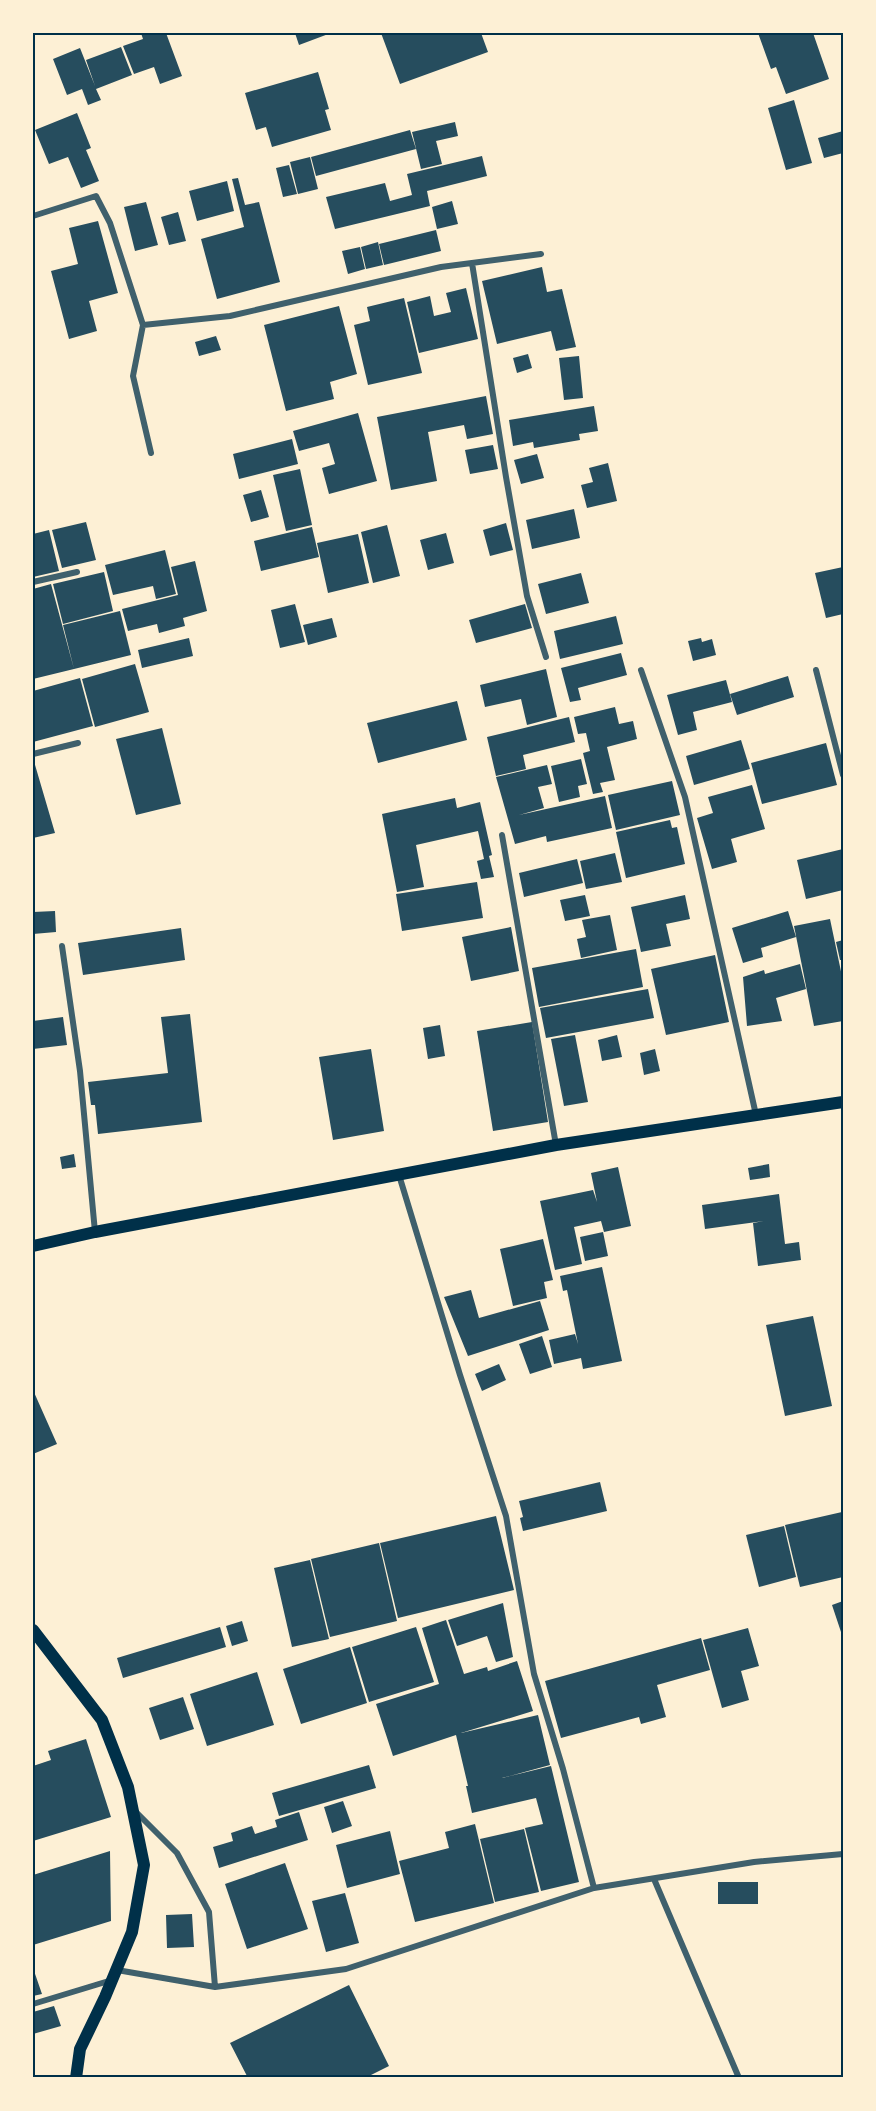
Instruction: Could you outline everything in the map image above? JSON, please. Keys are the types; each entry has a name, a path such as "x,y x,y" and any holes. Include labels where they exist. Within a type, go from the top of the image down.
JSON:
{"main road":[{"path":"33,1246 95,1232 556,1145 843,1102"},
{"path":"33,1630 102,1720 128,1787 144,1864 132,1932 80,2049 76,2078"}],"street":[{"path":"33,216 96,196 110,223 143,325 133,375 151,453"},
{"path":"143,325 230,316 441,267 541,254"},
{"path":"472,263 527,596 546,657"},
{"path":"33,582 77,572"},
{"path":"642,670 685,797 756,1115"},
{"path":"816,670 843,775"},
{"path":"33,754 78,743"},
{"path":"502,835 556,1145"},
{"path":"62,946 81,1071 95,1232"},
{"path":"399,1174 506,1516 534,1674 563,1769 594,1888"},
{"path":"132,1807 177,1853 209,1912 215,1988"},
{"path":"33,2004 114,1975 215,1988 346,1969 594,1888 754,1862 843,1854"},
{"path":"654,1879 739,2078"}],"building":[{"path":"141,33 166,33 182,76 160,84 154,67 134,74 123,46 143,39"},
{"path":"295,33 331,33 299,45"},
{"path":"381,33 481,33 488,52 400,84"},
{"path":"758,33 813,33 829,79 786,94 776,67 771,69"},
{"path":"121,47 132,75 96,89 101,100 88,105 82,89 67,95 53,59 80,48 95,86 86,60"},
{"path":"318,72 329,109 325,110 331,130 272,147 266,127 256,130 245,93"},
{"path":"794,100 812,163 786,170 768,108"},
{"path":"77,113 91,148 86,150 99,181 81,188 68,157 49,164 35,130"},
{"path":"455,122 458,136 436,141 442,164 421,169 412,132"},
{"path":"410,130 416,149 316,176 311,157"},
{"path":"843,131 843,153 824,158 818,138"},
{"path":"482,156 487,176 427,191 430,206 335,229 326,197 385,183 390,201 412,195 407,174"},
{"path":"310,157 318,189 298,194 290,162"},
{"path":"289,165 297,194 283,197 276,168"},
{"path":"238,178 245,205 259,202 280,282 217,299 201,239 244,227 232,179"},
{"path":"227,181 234,211 197,221 189,191"},
{"path":"452,201 458,224 437,229 432,207"},
{"path":"146,202 158,245 135,251 124,207"},
{"path":"178,212 186,241 169,245 161,217"},
{"path":"98,221 118,293 89,301 97,331 69,339 51,271 78,264 69,228"},
{"path":"436,230 441,251 384,265 379,244"},
{"path":"378,242 383,265 366,269 361,247"},
{"path":"360,247 365,269 348,274 342,251"},
{"path":"542,267 547,292 562,289 576,347 556,351 551,331 497,344 482,281"},
{"path":"466,288 478,339 419,353 407,302 430,296 434,316 451,312 446,293"},
{"path":"404,298 422,373 368,385 354,325 370,321 367,307"},
{"path":"339,306 357,374 330,382 334,399 286,411 264,325"},
{"path":"216,336 221,350 199,356 195,342"},
{"path":"528,354 532,368 517,373 513,358"},
{"path":"579,356 583,398 564,400 559,358"},
{"path":"486,396 493,434 467,439 464,425 428,432 437,481 391,490 377,417"},
{"path":"594,406 598,431 579,434 580,440 534,448 533,442 513,446 509,420"},
{"path":"358,413 377,481 329,494 322,468 335,464 329,443 299,451 293,431"},
{"path":"292,439 298,464 239,479 233,454"},
{"path":"493,445 498,469 470,474 465,450"},
{"path":"537,454 544,478 521,484 514,460"},
{"path":"608,463 617,501 587,508 581,485 593,482 589,468"},
{"path":"300,469 312,525 286,531 273,475"},
{"path":"261,490 269,517 251,522 243,495"},
{"path":"574,509 580,538 532,549 526,520"},
{"path":"86,522 96,560 62,568 52,530"},
{"path":"506,523 513,550 490,556 483,530"},
{"path":"387,525 400,576 373,583 361,532"},
{"path":"312,527 319,557 261,571 254,541"},
{"path":"49,530 59,571 33,577 33,534"},
{"path":"446,533 454,563 428,570 420,540"},
{"path":"358,534 369,583 328,593 317,543"},
{"path":"165,550 176,594 156,599 153,586 113,595 105,565"},
{"path":"195,561 207,611 183,618 185,626 159,633 157,624 128,631 122,609 178,595 171,567"},
{"path":"843,567 843,614 826,618 815,573"},
{"path":"104,572 113,611 63,624 53,584"},
{"path":"581,573 589,603 546,614 538,584"},
{"path":"51,584 74,669 33,679 33,589"},
{"path":"295,604 305,642 280,648 271,610"},
{"path":"525,604 532,628 476,643 469,620"},
{"path":"120,611 131,655 74,669 63,625"},
{"path":"616,616 623,644 560,659 554,631"},
{"path":"332,618 337,637 308,645 303,625"},
{"path":"189,638 193,656 142,668 138,650"},
{"path":"701,638 702,642 712,639 716,655 693,661 688,641"},
{"path":"621,653 627,675 578,688 581,700 570,702 561,668"},
{"path":"135,664 149,712 95,727 82,679"},
{"path":"546,669 557,717 527,725 521,699 485,707 480,685"},
{"path":"788,676 794,697 737,715 730,694"},
{"path":"80,678 93,726 33,742 33,691"},
{"path":"726,680 732,702 693,712 697,730 678,735 667,695"},
{"path":"457,701 467,740 378,763 367,723"},
{"path":"615,707 619,724 633,721 637,739 607,747 615,780 600,783 603,792 593,794 583,753 590,751 586,733 578,734 574,717"},
{"path":"569,717 575,742 523,755 526,769 496,776 487,737"},
{"path":"162,728 181,804 136,815 116,739"},
{"path":"741,740 750,769 694,785 686,756"},
{"path":"826,743 837,785 762,804 751,763"},
{"path":"33,758 55,833 33,838"},
{"path":"581,759 587,784 578,786 580,797 559,802 551,766"},
{"path":"547,765 552,784 538,787 544,808 519,815 605,796 612,828 547,842 546,836 515,844 496,777"},
{"path":"672,781 680,815 616,830 608,795"},
{"path":"752,785 765,829 731,839 737,862 712,869 697,818 713,813 708,797"},
{"path":"455,798 457,808 480,802 492,855 489,856 494,877 481,879 477,861 484,859 478,831 416,845 424,887 397,892 382,814"},
{"path":"670,820 672,828 677,827 685,864 626,878 616,832"},
{"path":"843,849 843,890 806,899 797,860"},
{"path":"615,853 622,882 586,889 580,861"},
{"path":"577,859 583,883 524,897 519,873"},
{"path":"477,882 483,918 402,931 396,894"},
{"path":"585,895 590,916 565,921 560,900"},
{"path":"685,895 690,919 666,924 671,946 641,952 631,907"},
{"path":"55,911 56,932 33,934 33,912"},
{"path":"788,911 796,937 761,948 763,957 743,963 732,928"},
{"path":"610,915 617,950 581,958 577,939 586,937 582,920"},
{"path":"830,919 843,981 843,1021 814,1026 794,926"},
{"path":"511,927 519,971 471,981 462,937"},
{"path":"181,928 185,960 83,975 78,943"},
{"path":"843,940 843,960 840,960 836,942"},
{"path":"636,949 643,987 539,1007 532,968"},
{"path":"715,955 729,1022 666,1035 651,969"},
{"path":"800,964 806,989 776,998 782,1021 747,1026 743,977 764,970 765,974"},
{"path":"648,989 654,1018 546,1038 540,1008"},
{"path":"190,1014 202,1122 98,1134 95,1105 91,1105 88,1082 168,1073 161,1017"},
{"path":"63,1017 67,1045 33,1049 33,1021"},
{"path":"532,1022 548,1122 493,1131 477,1031"},
{"path":"440,1025 445,1056 428,1059 423,1028"},
{"path":"575,1035 588,1102 564,1106 551,1039"},
{"path":"617,1035 622,1057 602,1061 598,1040"},
{"path":"371,1049 384,1131 333,1140 319,1057"},
{"path":"655,1049 660,1071 644,1075 640,1053"},
{"path":"74,1154 76,1167 62,1169 60,1157"},
{"path":"769,1164 770,1177 750,1180 748,1168"},
{"path":"618,1167 631,1226 604,1232 601,1221 574,1227 582,1264 555,1270 540,1201 593,1190 597,1202 591,1173"},
{"path":"779,1194 785,1244 799,1242 801,1260 758,1266 753,1223 764,1221 705,1229 702,1205"},
{"path":"603,1232 608,1256 585,1261 580,1237"},
{"path":"543,1239 553,1280 544,1282 547,1298 513,1306 500,1249"},
{"path":"602,1267 622,1361 583,1369 581,1358 554,1364 549,1340 575,1334 578,1344 567,1290 563,1291 560,1276"},
{"path":"471,1290 479,1318 540,1301 549,1330 468,1356 444,1297"},
{"path":"813,1316 832,1406 785,1416 766,1325"},
{"path":"542,1336 552,1367 530,1374 519,1344"},
{"path":"499,1364 506,1380 482,1391 475,1374"},
{"path":"33,1390 57,1444 33,1454"},
{"path":"600,1482 607,1511 523,1531 520,1518 523,1517 519,1501"},
{"path":"842,1512 843,1577 800,1587 785,1525"},
{"path":"496,1516 514,1590 398,1618 380,1543"},
{"path":"784,1526 796,1577 759,1587 746,1535"},
{"path":"379,1543 397,1621 330,1637 311,1559"},
{"path":"310,1560 329,1639 292,1647 274,1568"},
{"path":"843,1601 843,1638 832,1605"},
{"path":"503,1603 513,1657 496,1662 487,1636 457,1646 448,1620"},
{"path":"446,1620 464,1674 487,1667 488,1671 517,1661 533,1711 461,1733 538,1715 550,1765 502,1778 551,1766 579,1882 541,1891 525,1828 543,1824 536,1798 472,1813 456,1735 393,1756 376,1704 439,1684 422,1628"},
{"path":"242,1621 248,1641 232,1646 226,1626"},
{"path":"220,1627 226,1647 123,1678 117,1658"},
{"path":"416,1627 434,1682 369,1702 352,1647"},
{"path":"748,1628 759,1666 741,1671 749,1700 722,1708 703,1640"},
{"path":"701,1638 710,1670 657,1685 666,1717 641,1724 639,1717 561,1738 545,1681"},
{"path":"350,1647 367,1703 301,1724 283,1669"},
{"path":"257,1672 274,1725 207,1746 190,1694"},
{"path":"183,1697 194,1729 160,1740 149,1708"},
{"path":"86,1739 111,1817 33,1841 33,1766 51,1760 48,1751"},
{"path":"369,1765 376,1788 279,1816 272,1793"},
{"path":"343,1801 352,1826 332,1833 324,1807"},
{"path":"299,1812 308,1840 219,1868 213,1847 233,1841 231,1833 252,1826 255,1834 277,1827 275,1820"},
{"path":"475,1824 494,1903 415,1922 399,1861 449,1848 445,1832"},
{"path":"524,1829 539,1892 495,1902 480,1839"},
{"path":"390,1831 400,1874 347,1888 336,1845"},
{"path":"110,1851 111,1921 33,1945 33,1875"},
{"path":"285,1863 308,1929 247,1949 225,1884"},
{"path":"718,1882 758,1882 758,1904 718,1904"},
{"path":"345,1893 359,1943 326,1952 312,1901"},
{"path":"192,1914 194,1947 167,1948 166,1915"},
{"path":"33,1968 42,1994 33,1996"},
{"path":"349,1985 389,2066 365,2078 248,2078 230,2043"},
{"path":"54,2006 61,2026 33,2034 33,2012"}]}
